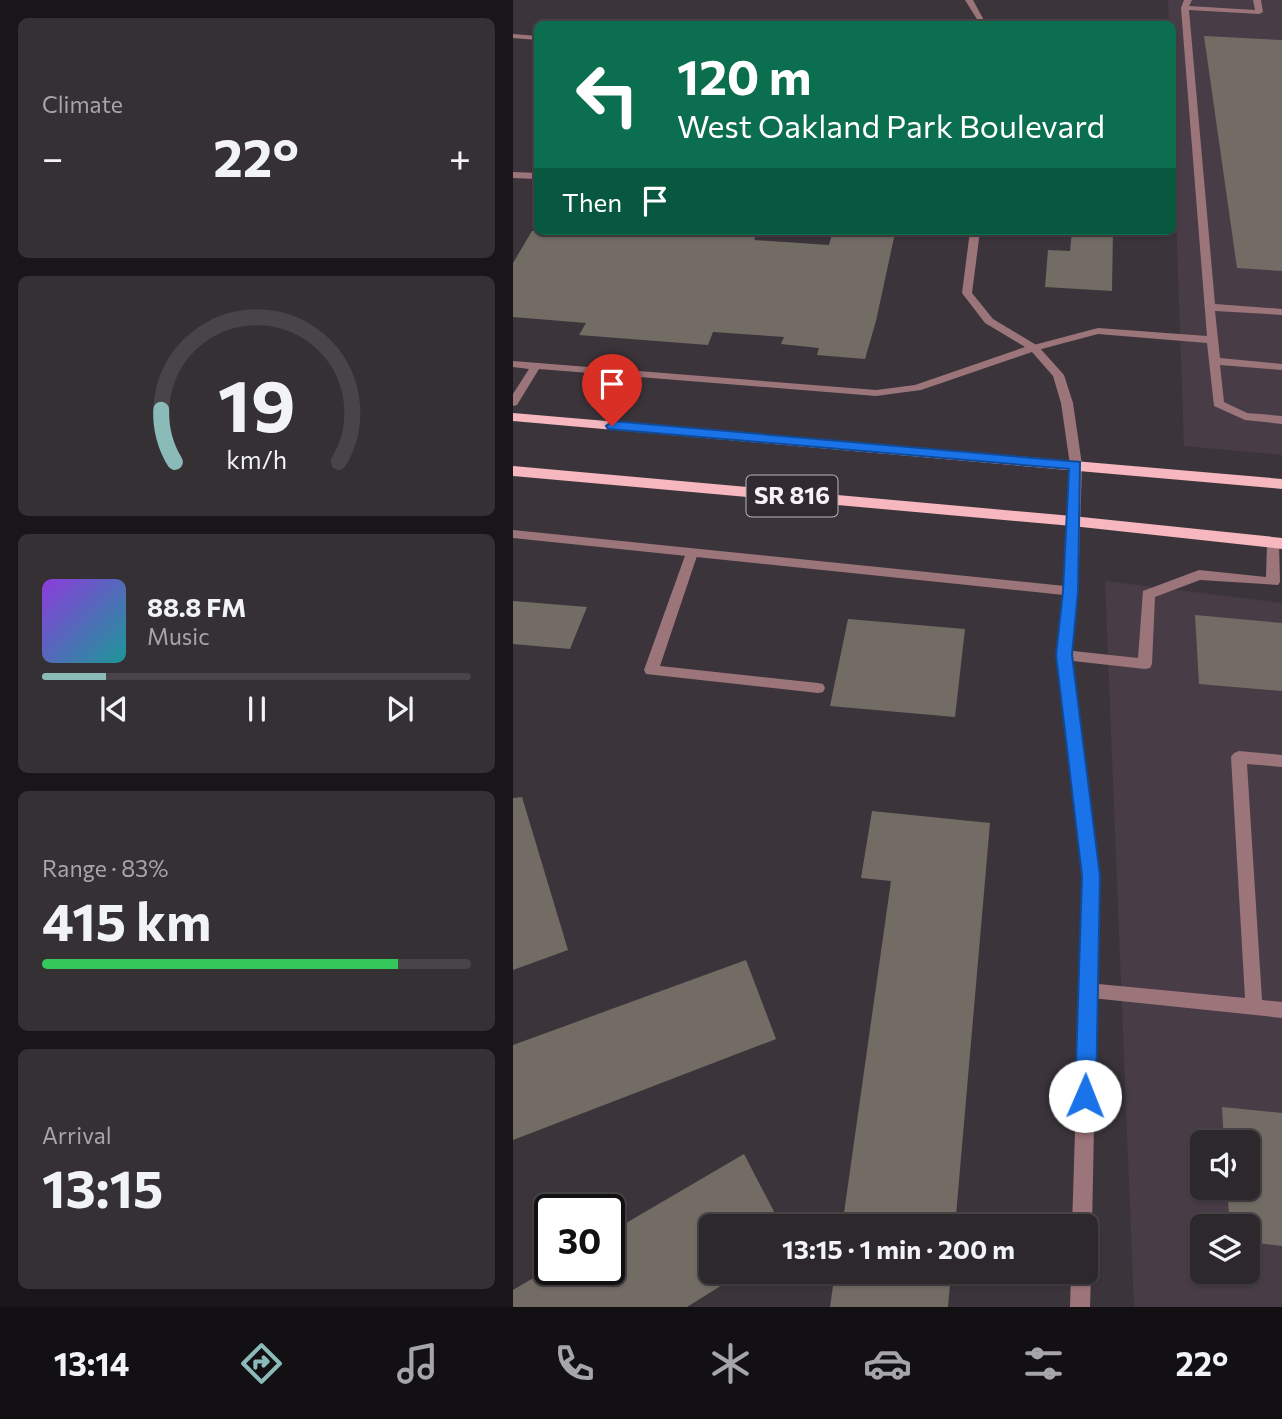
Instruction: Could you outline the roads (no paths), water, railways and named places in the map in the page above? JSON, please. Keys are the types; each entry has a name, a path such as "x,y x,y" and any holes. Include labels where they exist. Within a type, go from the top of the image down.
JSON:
{"main road":[{"name":"SR 816","path":"513,417 1282,484"},
{"name":"SR 816","path":"513,471 1072,521 1278,544"}],"street":[{"path":"969,0 981,21"},
{"path":"1257,0 1259,12 1187,4 1218,404 1245,416 1282,419"},
{"path":"513,36 534,38"},
{"path":"513,175 534,176"},
{"path":"974,235 967,293 989,321 1034,348 1058,375 1067,403 1076,465 1071,591 1064,655 1091,876 1082,1214"},
{"path":"1209,307 1282,312"},
{"path":"513,364 876,393 917,388 1034,348 1098,331 1212,340"},
{"path":"1214,361 1282,367"},
{"path":"513,403 536,366"},
{"path":"513,534 1071,591"},
{"path":"1064,655 1145,664 1148,594 1199,575 1273,582 1278,544"},
{"path":"692,552 651,670 818,688"},
{"path":"1254,1008 1239,757 1282,761"},
{"path":"1088,991 1282,1010"},
{"path":"1080,1307 1081,1284"}]}
